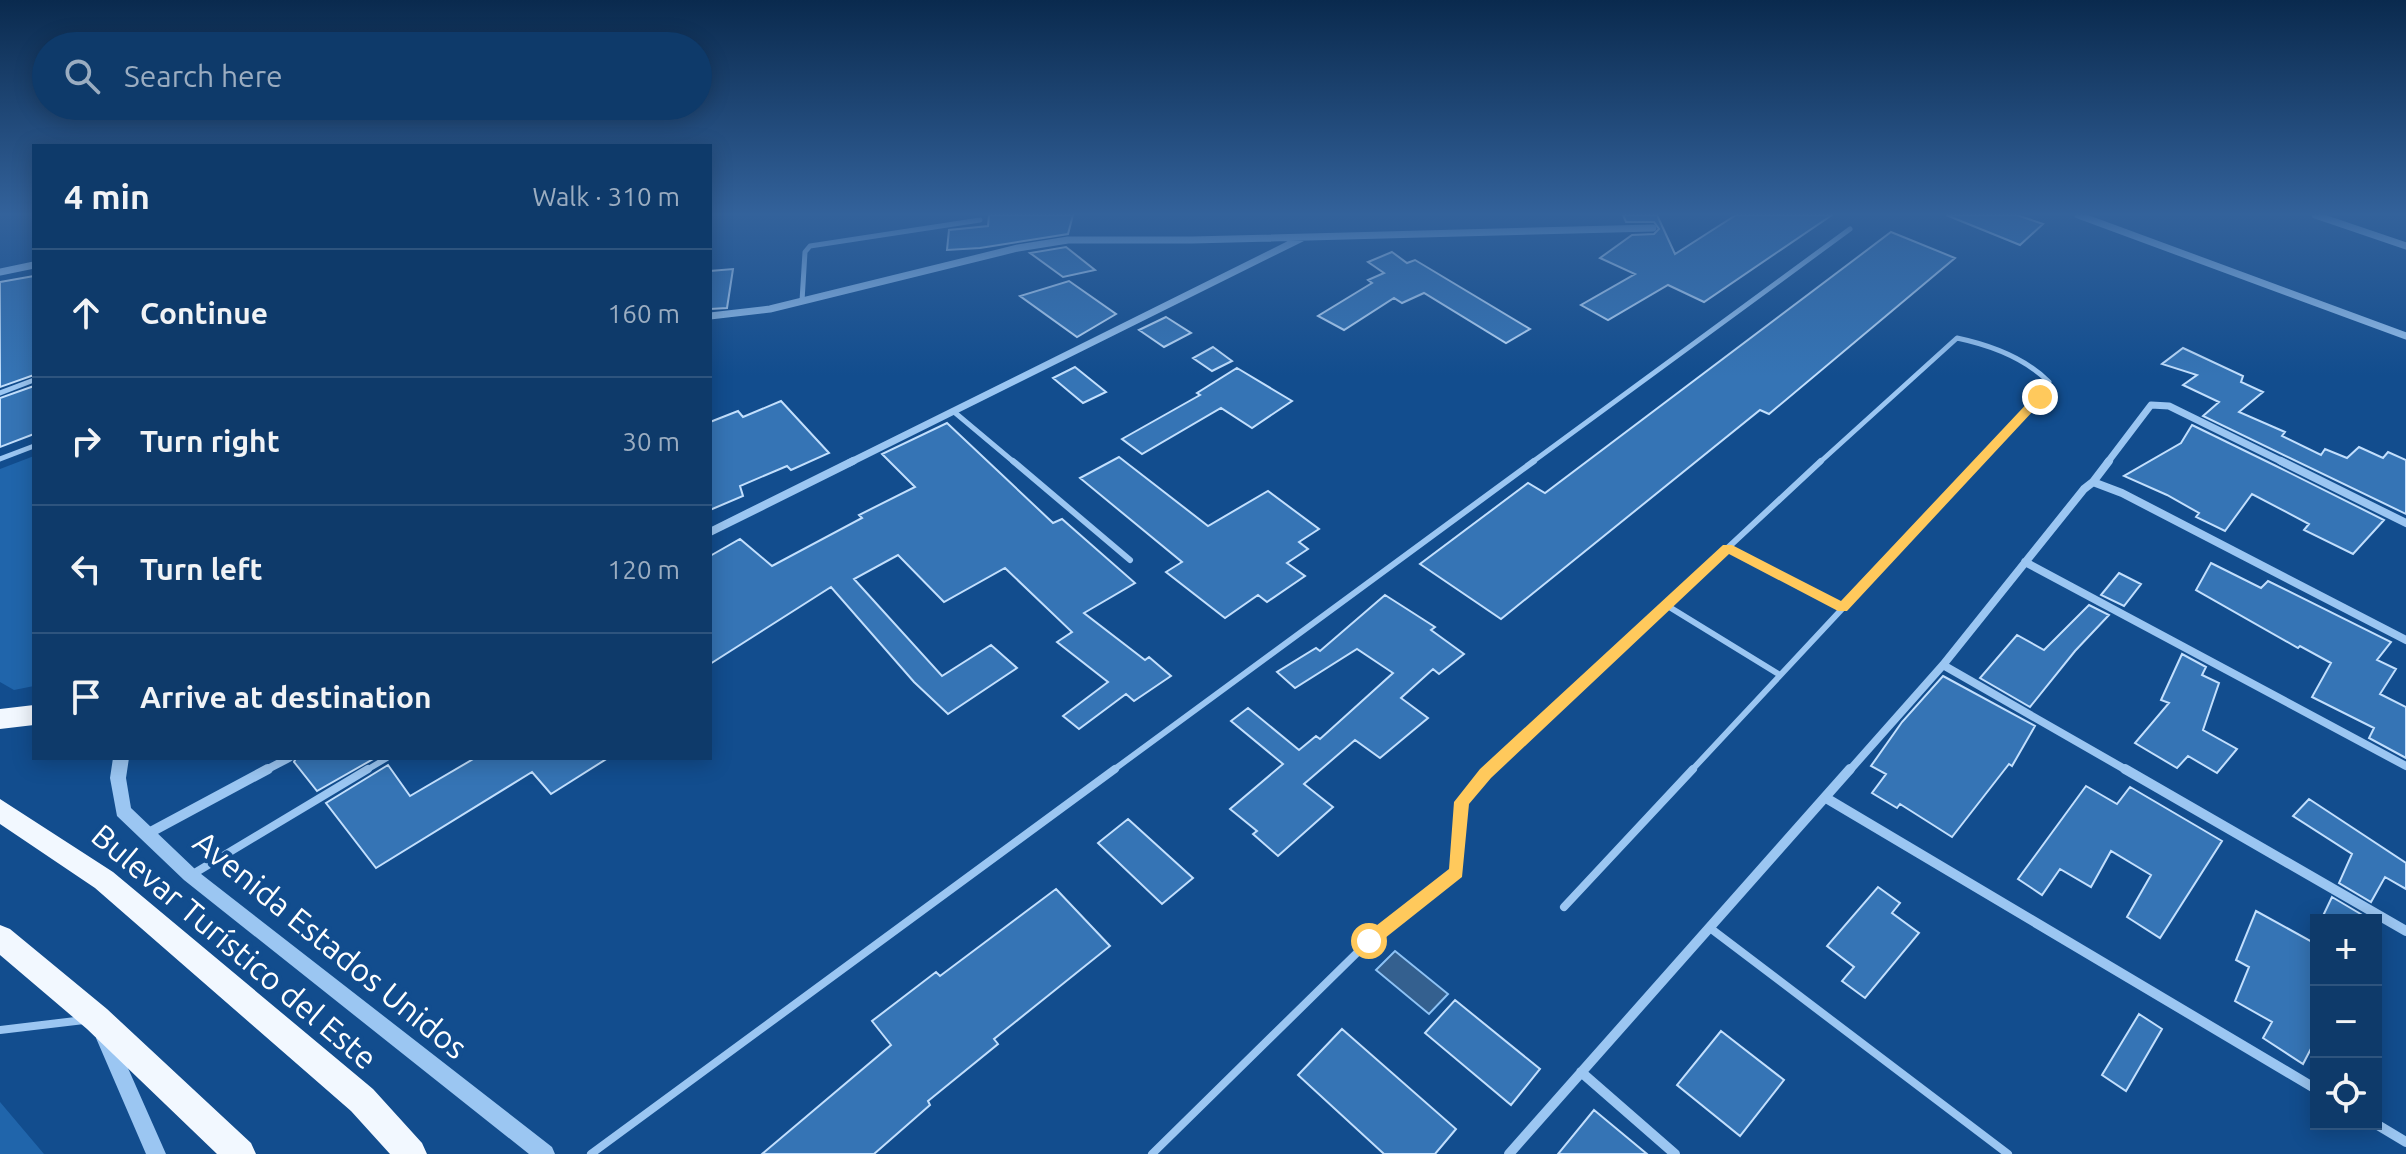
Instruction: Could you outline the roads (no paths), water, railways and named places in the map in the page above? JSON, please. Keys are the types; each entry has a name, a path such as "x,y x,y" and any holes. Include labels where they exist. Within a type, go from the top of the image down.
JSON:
{"highway":[{"path":"0,719 32,715"},
{"name":"Bulevar Turístico del Este","path":"0,810 104,880 362,1100 411,1154"},
{"path":"0,938 97,1019 240,1154"}],"street":[{"path":"712,316 770,309 933,269"},
{"path":"712,531 1238,269"},
{"path":"2224,269 2406,336"},
{"path":"1509,1154 1943,665 2093,482 2151,405 2169,406 2406,523"},
{"path":"2093,482 2136,500 2406,640"},
{"path":"2025,562 2406,766"},
{"path":"1943,665 2406,931"},
{"name":"Avenida Estados Unidos","path":"121,760 118,778 123,811 190,875 545,1154"},
{"path":"147,834 276,762"},
{"path":"1826,798 2310,1085"},
{"path":"97,1019 156,1154"},
{"path":"1581,1072 1675,1154"},
{"path":"2382,1128 2406,1142"}],"lane":[{"path":"802,301 804,269"},
{"path":"591,1154 1796,269"},
{"path":"1152,1154 1369,941 1457,873 1462,802 1485,774 1944,347 1957,338 1977,342 2041,372 2049,382 2040,397 1564,907"},
{"path":"0,393 32,381"},
{"path":"953,411 1130,560"},
{"path":"0,459 32,447"},
{"path":"1728,548 1843,608"},
{"path":"1666,605 1780,675"},
{"path":"190,875 384,760"},
{"path":"1710,928 2008,1154"},
{"path":"0,1030 97,1019"}]}
